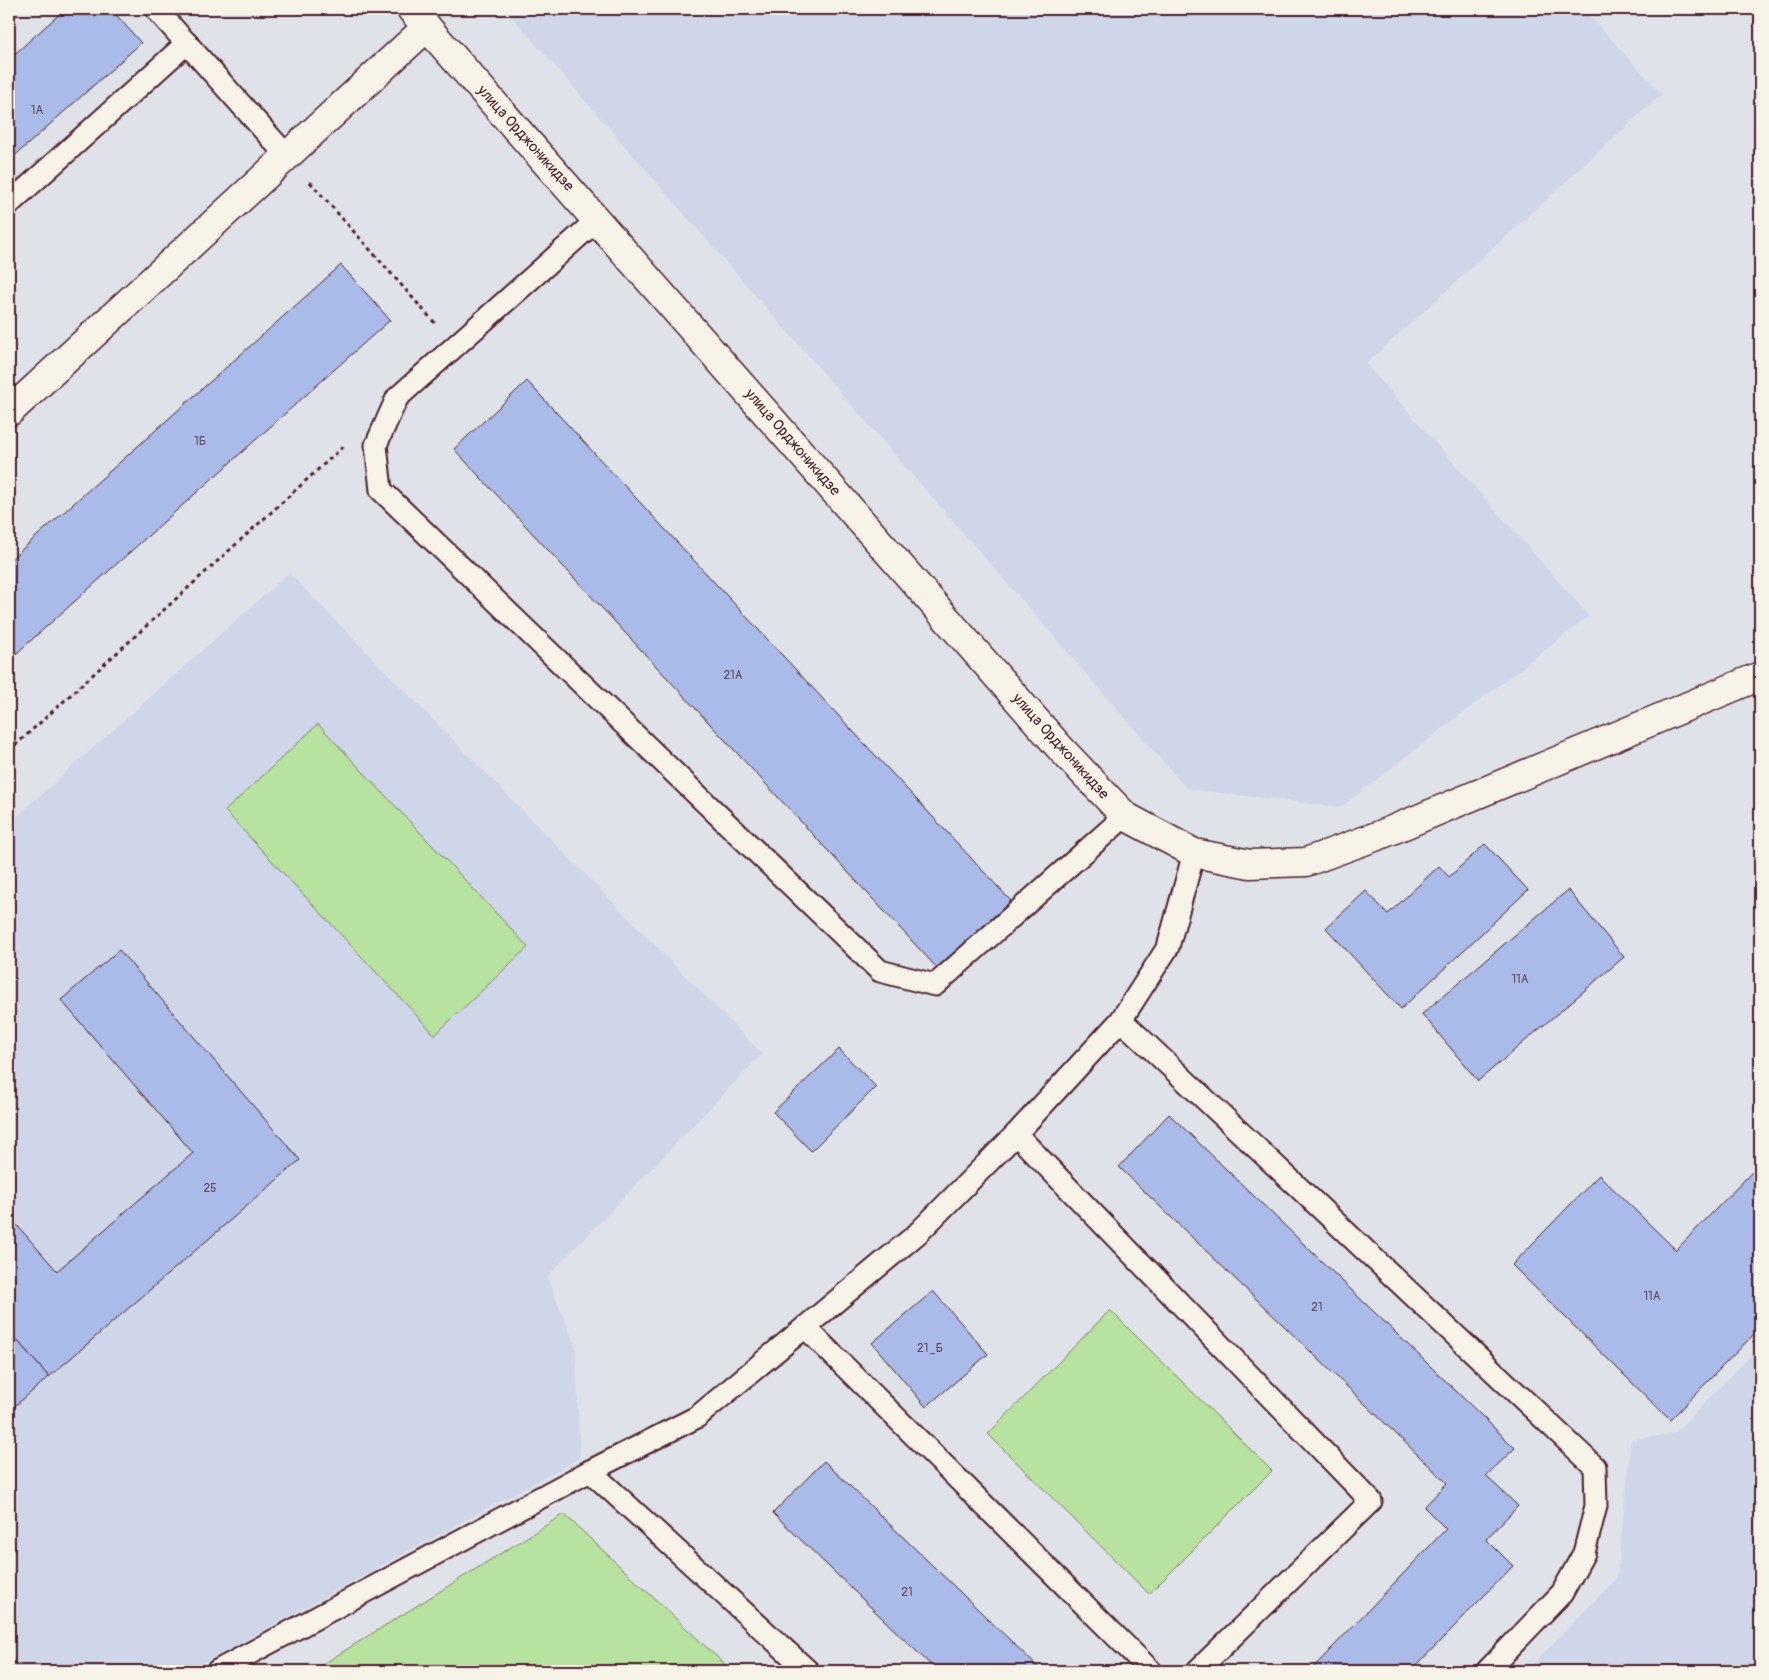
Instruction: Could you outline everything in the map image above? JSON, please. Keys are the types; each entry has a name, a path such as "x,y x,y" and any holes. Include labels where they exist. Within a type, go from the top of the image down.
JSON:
{"street":[{"path":"9,412 287,156 419,18"},
{"name":"улица Орджоникидзе","path":"419,18 598,219 1061,749 1126,816 1194,853 1250,864 1306,862 1380,836 1760,676"}],"lane":[{"path":"156,9 287,156"},
{"path":"9,204 187,44"},
{"path":"598,219 397,398 376,446 381,490 880,971 935,985 1126,816"},
{"path":"218,1671 590,1471 697,1417 805,1328 917,1234 1016,1134 1121,1020 1168,947 1194,853"},
{"path":"1121,1020 1595,1466 1596,1506 1584,1554 1562,1593 1487,1671"},
{"path":"1016,1134 1371,1501 1197,1671"},
{"path":"805,1328 1151,1671"},
{"path":"590,1471 808,1671"}],"path":[{"path":"287,156 455,346"},
{"path":"9,751 345,444"}],"shaded area":[{"path":"505,9 1583,9 1662,94 1366,364 1589,616 1341,807 1187,789"},
{"path":"289,573 762,1054 547,1277 576,1348 580,1458 189,1671 9,1671 9,823"},
{"path":"1760,1346 1760,1671 1526,1671 1617,1578 1631,1440 1675,1433"}],"green space":[{"path":"318,724 528,947 435,1035 225,811"},
{"path":"1110,1310 1272,1471 1149,1594 988,1434"},
{"path":"564,1514 732,1671 312,1671"}],"building":[{"path":"65,9 111,9 141,43 9,161 9,59"},
{"path":"341,265 390,320 9,660 9,561"},
{"path":"527,381 1011,901 938,969 454,449"},
{"path":"1485,844 1528,890 1401,1009 1326,928 1366,891 1388,914 1439,866 1449,877"},
{"path":"1568,890 1624,957 1478,1081 1422,1014"},
{"path":"119,950 300,1160 49,1377 9,1331 9,1216 57,1271 193,1153 61,1000"},
{"path":"839,1049 876,1087 811,1151 773,1112"},
{"path":"1169,1114 1515,1448 1486,1476 1518,1506 1486,1539 1513,1566 1411,1671 1310,1671 1446,1529 1424,1507 1447,1483 1119,1167"},
{"path":"1757,1167 1760,1171 1760,1328 1670,1420 1512,1265 1599,1175 1676,1250"},
{"path":"933,1291 988,1354 926,1407 872,1343"},
{"path":"9,1331 49,1377 9,1411"},
{"path":"824,1461 1042,1671 937,1671 773,1513"}]}
